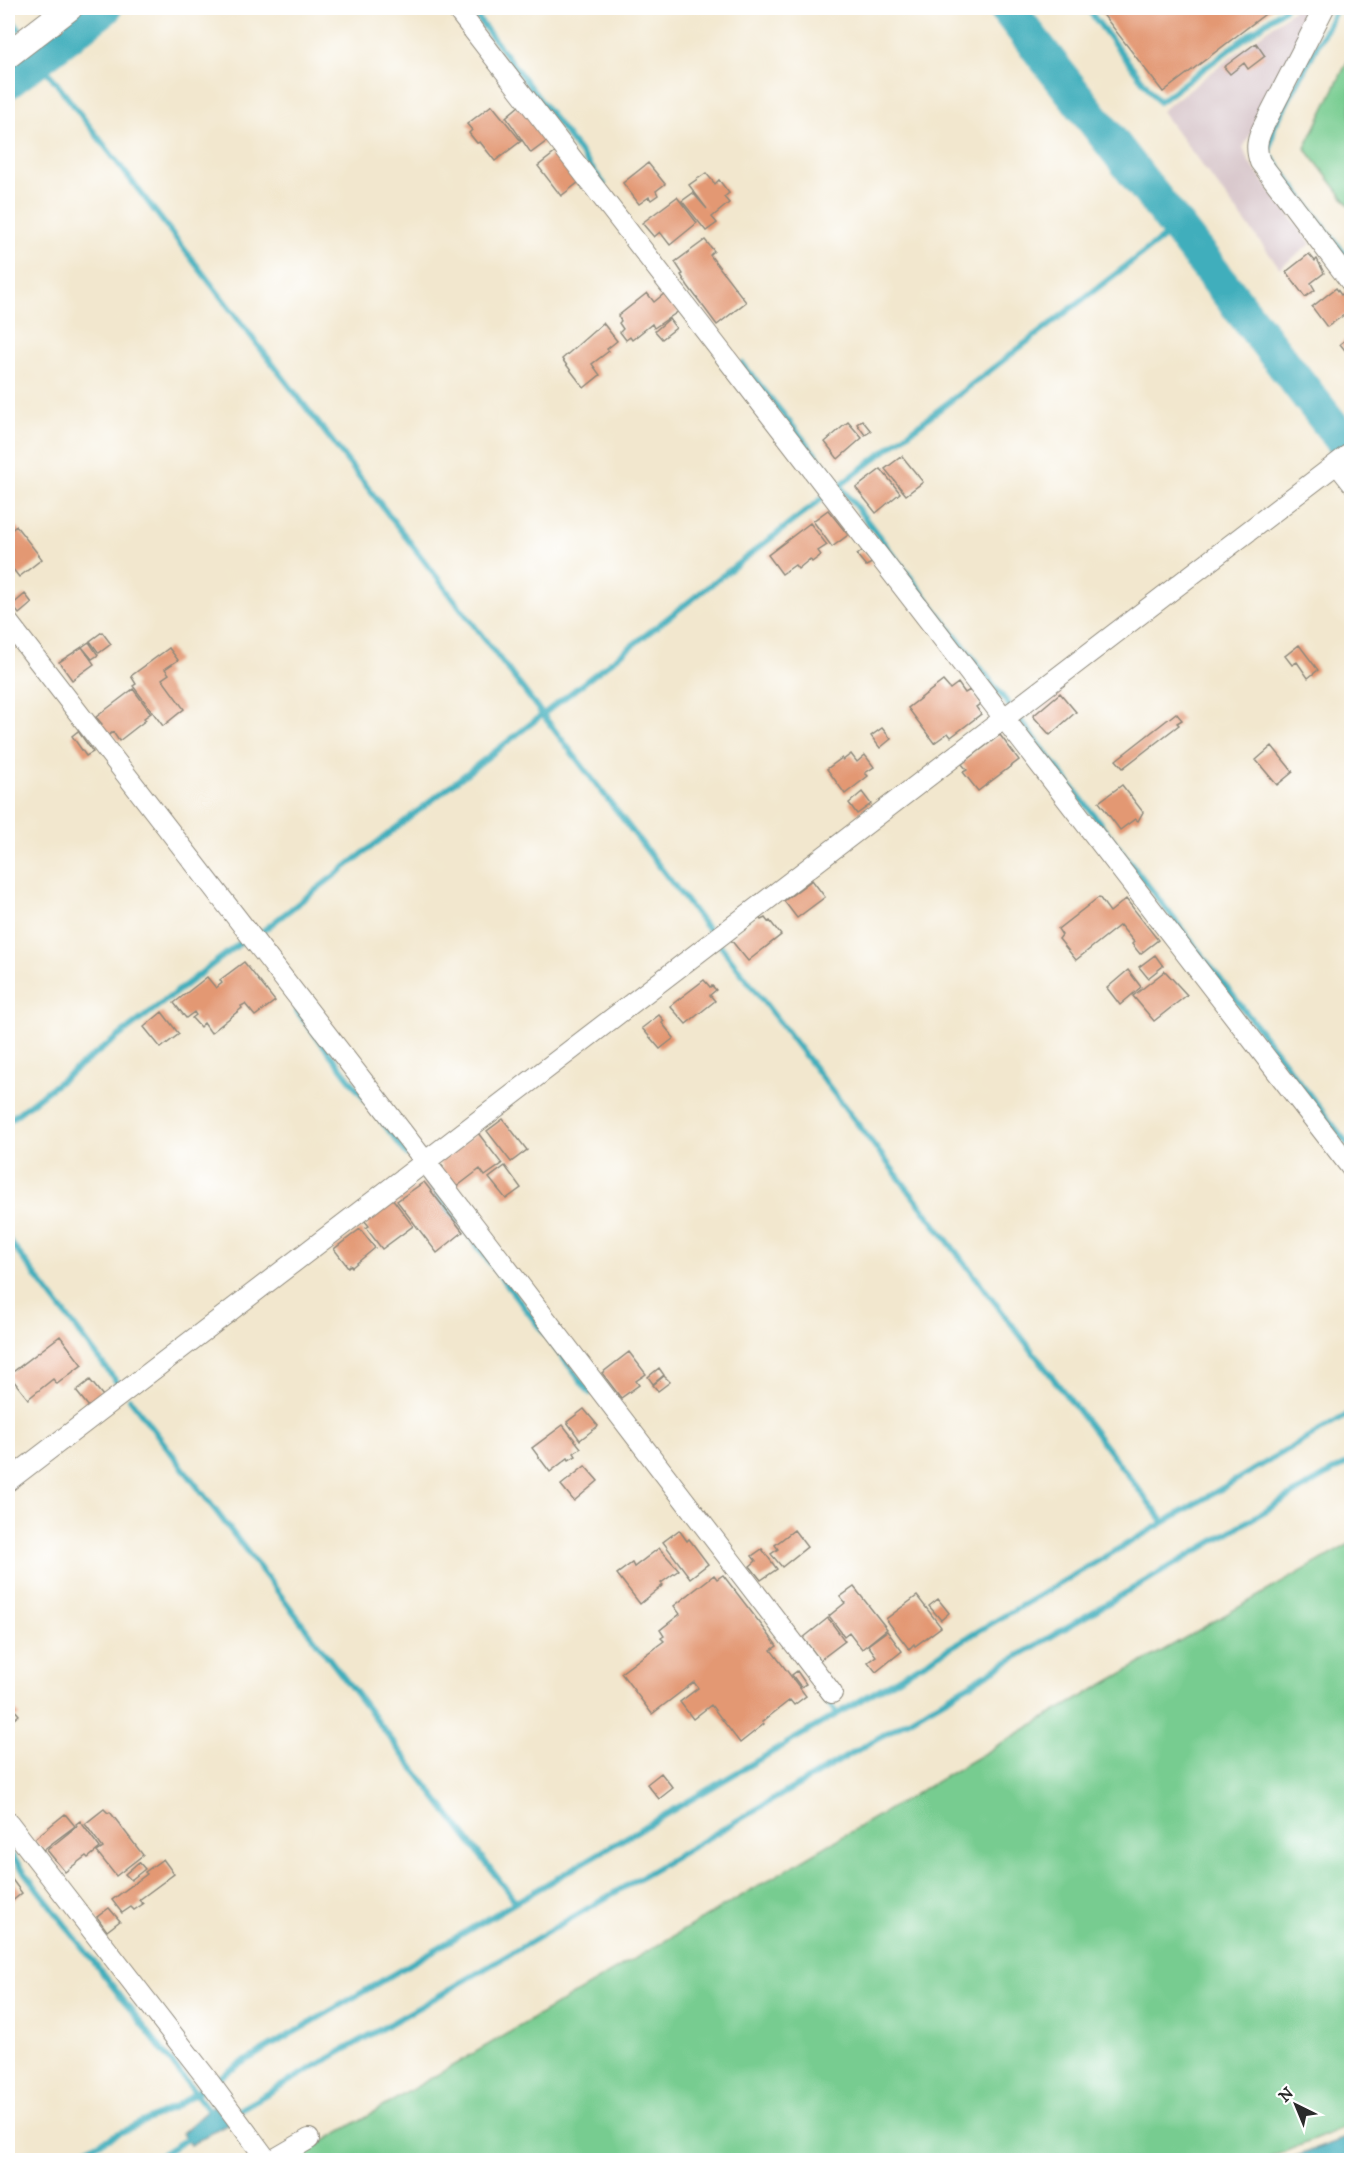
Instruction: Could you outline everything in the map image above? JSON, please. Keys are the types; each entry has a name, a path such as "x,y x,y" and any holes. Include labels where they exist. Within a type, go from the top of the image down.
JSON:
{"street":[{"path":"8,55 69,8"},
{"path":"456,8 650,261 1010,712 1352,1169"},
{"path":"1324,8 1258,137 1257,151 1260,162 1352,284"},
{"path":"8,1481 424,1160 1344,458 1352,483"},
{"path":"8,622 832,1693"},
{"path":"8,1822 267,2160"},
{"path":"273,2160 309,2139"}],"shaded area":[{"path":"1296,8 1317,8 1243,148 1249,162 1311,244 1280,268 1161,111"}],"green space":[{"path":"1351,54 1351,208 1305,148"},
{"path":"1351,1543 1351,2125 1264,2160 292,2160 1029,1727"}],"water":[{"path":"213,2105 230,2123 190,2145 182,2133"},
{"path":"1351,2136 1351,2160 1286,2160"}],"building":[{"path":"1098,8 1273,8 1163,92"},
{"path":"1256,43 1265,56 1248,69 1244,63 1230,74 1224,67"},
{"path":"492,105 521,141 495,161 480,142 477,143 469,133 472,130 467,124"},
{"path":"520,105 547,141 531,153 506,117"},
{"path":"556,152 579,182 561,196 538,166"},
{"path":"648,163 665,184 656,191 658,195 651,200 649,197 639,204 623,183"},
{"path":"706,173 715,184 719,180 729,193 724,197 729,203 712,217 717,223 706,231 682,201 693,193 707,209 689,185"},
{"path":"677,197 697,223 670,245 660,232 654,237 642,223"},
{"path":"705,240 714,251 710,255 746,302 717,325 688,286 675,262"},
{"path":"1309,254 1315,261 1317,259 1324,273 1311,283 1315,290 1305,297 1286,272"},
{"path":"1336,288 1341,295 1345,292 1352,300 1352,326 1344,315 1327,327 1312,307"},
{"path":"647,293 654,302 665,293 679,311 654,328 652,324 632,340 630,337 626,340 620,332 623,329 618,316"},
{"path":"669,319 676,328 662,339 655,331"},
{"path":"603,323 617,341 607,349 609,351 592,364 600,375 584,388 562,359"},
{"path":"1352,335 1352,359 1340,344"},
{"path":"862,420 871,431 865,435 857,424"},
{"path":"848,422 862,438 838,459 825,442"},
{"path":"902,456 923,482 906,495 885,469"},
{"path":"881,469 900,493 876,513 856,488"},
{"path":"828,510 848,535 832,547 813,521"},
{"path":"810,523 827,545 818,551 821,555 812,562 810,559 798,569 795,565 782,574 768,555"},
{"path":"16,526 42,559 19,577 8,565 8,533"},
{"path":"862,551 872,563 866,566 857,555"},
{"path":"25,594 32,603 19,614 12,605"},
{"path":"102,632 111,644 99,653 90,641"},
{"path":"89,642 98,655 92,659 82,647"},
{"path":"1299,645 1318,670 1308,678 1297,662 1292,665 1285,656"},
{"path":"82,647 94,664 72,680 59,662"},
{"path":"169,648 178,660 165,669 169,674 162,679 184,709 163,726 133,686 136,684 131,676"},
{"path":"943,681 950,689 958,683 965,693 970,690 980,704 976,707 981,714 951,737 948,733 934,743 908,708"},
{"path":"133,689 151,713 144,718 146,720 119,741 113,732 106,737 99,726 102,724 96,717"},
{"path":"1060,693 1076,712 1050,735 1033,716"},
{"path":"1176,713 1182,720 1177,723 1179,725 1123,768 1116,760"},
{"path":"882,728 891,739 880,748 871,736"},
{"path":"78,731 93,752 86,756 72,736"},
{"path":"1000,735 1019,760 978,791 963,772 967,770 962,764"},
{"path":"1272,746 1293,772 1277,785 1256,760"},
{"path":"851,754 857,762 865,755 874,767 865,773 868,776 845,794 827,769"},
{"path":"1122,785 1143,812 1138,821 1135,819 1120,830 1099,802"},
{"path":"862,792 871,804 857,814 849,803"},
{"path":"812,880 825,897 797,918 784,901"},
{"path":"1099,897 1110,912 1126,899 1158,940 1140,954 1132,944 1134,942 1120,925 1076,960 1059,939 1062,935 1058,929"},
{"path":"759,917 761,920 765,918 768,922 770,921 781,935 748,961 731,940"},
{"path":"1155,955 1163,966 1148,978 1139,967"},
{"path":"244,962 275,1001 255,1016 245,1004 211,1033 204,1023 200,1027 192,1018 196,1015 194,1012 186,1018 174,1003 207,977 216,988 222,983 220,980"},
{"path":"1128,970 1141,987 1120,1005 1107,988"},
{"path":"1165,971 1187,995 1154,1021 1133,996"},
{"path":"704,980 716,990 710,995 715,1001 686,1024 670,1006"},
{"path":"162,1012 179,1034 161,1048 144,1027"},
{"path":"659,1015 664,1021 662,1023 674,1038 660,1049 642,1028"},
{"path":"503,1119 527,1150 511,1162 487,1131"},
{"path":"478,1133 502,1164 485,1176 480,1169 455,1188 441,1169 443,1167 439,1162"},
{"path":"505,1166 521,1188 506,1199 489,1178"},
{"path":"424,1182 463,1232 437,1253 397,1201"},
{"path":"392,1198 413,1226 382,1249 366,1228 369,1226 364,1220"},
{"path":"360,1229 375,1248 352,1267 350,1265 348,1267 334,1249"},
{"path":"60,1336 82,1365 57,1384 53,1379 28,1399 9,1375"},
{"path":"629,1352 646,1374 636,1381 639,1385 621,1398 602,1373"},
{"path":"659,1368 664,1375 653,1384 648,1377"},
{"path":"664,1376 670,1382 658,1391 653,1385"},
{"path":"90,1380 103,1396 89,1407 76,1391"},
{"path":"584,1409 598,1426 580,1440 567,1422"},
{"path":"563,1425 581,1448 574,1453 576,1456 569,1460 568,1458 550,1472 532,1448"},
{"path":"585,1466 598,1481 574,1501 561,1485"},
{"path":"679,1530 708,1564 690,1578 663,1542"},
{"path":"794,1530 807,1547 782,1567 771,1554 778,1549 775,1545"},
{"path":"659,1548 679,1570 661,1583 663,1585 640,1604 617,1574 632,1563 634,1567"},
{"path":"762,1549 777,1569 761,1580 750,1566 756,1561 752,1556"},
{"path":"714,1575 717,1579 723,1575 766,1631 777,1646 771,1650 806,1696 794,1705 790,1700 740,1743 711,1705 693,1719 680,1702 698,1688 694,1682 652,1714 621,1673 664,1641 660,1630 680,1614 674,1606"},
{"path":"854,1587 887,1629 862,1649 849,1632 844,1636 829,1616 845,1603 840,1597"},
{"path":"917,1596 941,1627 909,1649 886,1619"},
{"path":"938,1599 949,1613 941,1620 929,1606"},
{"path":"828,1618 845,1641 820,1660 803,1638"},
{"path":"887,1631 902,1651 876,1672 868,1662 876,1656 868,1645"},
{"path":"797,1671 806,1684 801,1687 792,1675"},
{"path":"8,1702 19,1715 8,1724"},
{"path":"661,1773 673,1788 659,1799 647,1784"},
{"path":"104,1809 110,1812 143,1855 116,1876 97,1852 103,1848 85,1824"},
{"path":"65,1814 75,1826 43,1850 34,1839"},
{"path":"80,1821 100,1848 65,1872 47,1850"},
{"path":"163,1859 174,1874 139,1900 143,1904 134,1910 131,1907 122,1913 112,1900"},
{"path":"139,1862 145,1869 131,1880 125,1874"},
{"path":"8,1874 22,1893 11,1902 8,1901"},
{"path":"109,1908 120,1921 107,1931 97,1917"}],"waterway":[{"path":"8,81 104,8"},
{"path":"470,8 604,184"},
{"path":"1007,8 1352,452"},
{"path":"1087,8 1159,102 1285,8"},
{"path":"1337,8 1274,127 1269,154 1352,264"},
{"path":"8,15 19,29"},
{"path":"37,58 710,932"},
{"path":"838,487 1177,227"},
{"path":"742,363 827,469 1352,1150"},
{"path":"1341,439 1352,432"},
{"path":"260,933 823,498"},
{"path":"8,1121 243,941"},
{"path":"720,945 1163,1521"},
{"path":"297,1011 407,1154"},
{"path":"424,1177 590,1393"},
{"path":"8,1239 119,1385"},
{"path":"130,1399 516,1902"},
{"path":"63,2160 174,2107 240,2064 1352,1412"},
{"path":"235,2112 423,2005 1352,1460"},
{"path":"823,1696 837,1714"},
{"path":"8,1851 213,2116"},
{"path":"153,2160 193,2135"}]}
